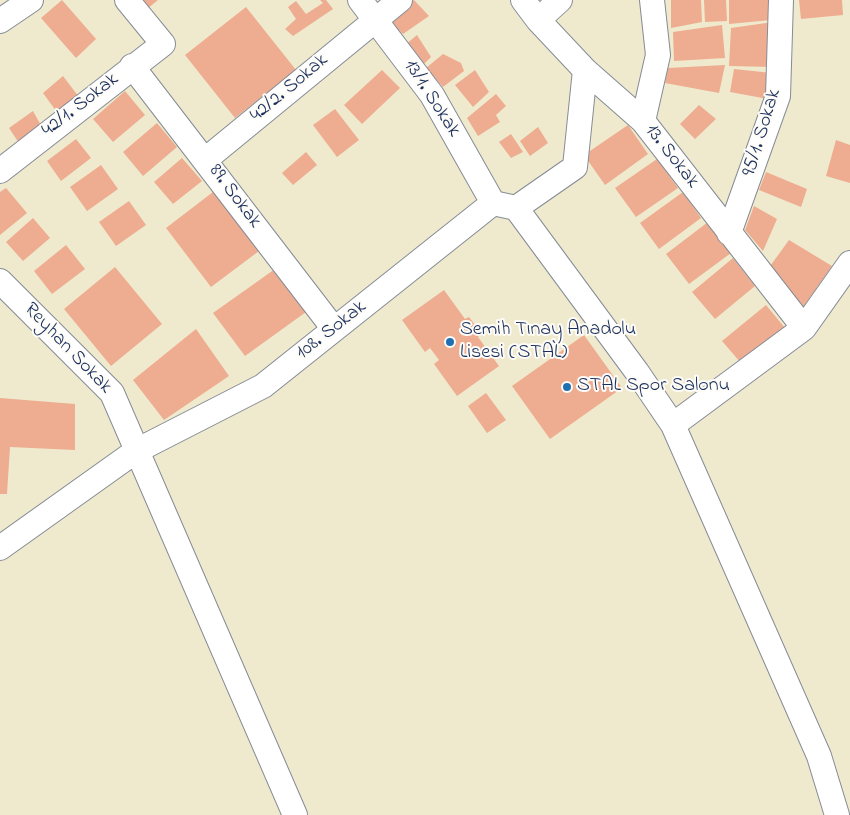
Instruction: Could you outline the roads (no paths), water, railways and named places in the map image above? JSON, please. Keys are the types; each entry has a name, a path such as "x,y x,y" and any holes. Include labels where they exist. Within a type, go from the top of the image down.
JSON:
{"street":[{"path":"0,20 31,0"},
{"name":"42/1. Sokak","path":"0,171 132,66 163,44 128,0"},
{"name":"13/1. Sokak","path":"360,0 432,95 493,203"},
{"name":"42/2. Sokak","path":"205,160 400,0"},
{"name":"13. Sokak","path":"523,0 538,20 585,70 643,121 804,328"},
{"path":"538,20 560,0"},
{"path":"643,121 658,55 652,0"},
{"name":"95/1. Sokak","path":"729,233 778,96 781,0"},
{"name":"89. Sokak","path":"132,66 334,328"},
{"path":"516,208 574,167 585,70"},
{"path":"493,203 516,208 637,372 673,425 819,756 838,815"},
{"name":"108. Sokak","path":"0,548 136,451 263,386 493,203"},
{"path":"673,425 804,328 850,263"},
{"name":"Reyhan Sokak","path":"0,280 112,393 295,815"}],"place":[{"name":"Semih Tınay Anadolu Lisesi (STAL)","path":"450,342"},
{"name":"STAL Spor Salonu","path":"567,387"}]}
